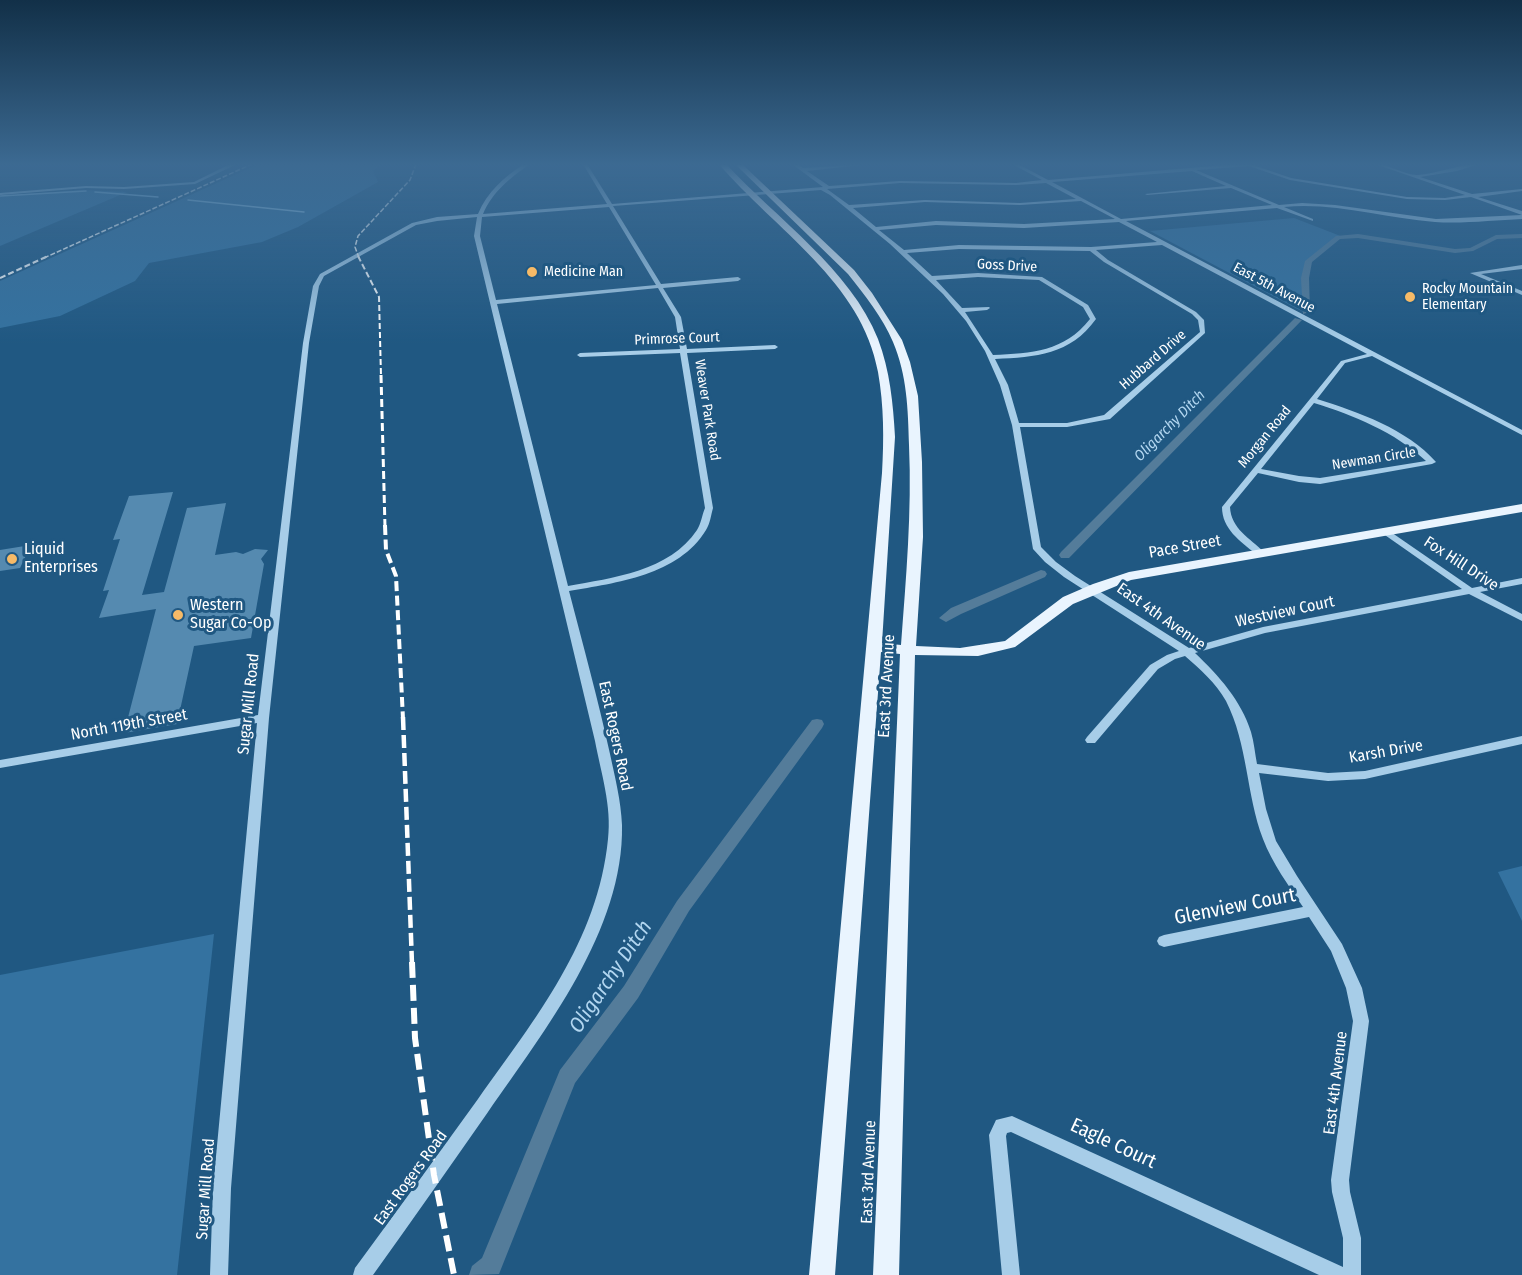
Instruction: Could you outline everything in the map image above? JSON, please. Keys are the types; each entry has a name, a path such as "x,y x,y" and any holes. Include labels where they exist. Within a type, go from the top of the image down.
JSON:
{"main road":[{"name":"East 3rd Avenue","path":"780,224 844,288 871,331 886,378 891,427 822,1275"},
{"name":"East 3rd Avenue","path":"800,224 856,279 884,315 903,354 913,396 916,462 915,548 908,649 886,1275"},
{"name":"Pace Street","path":"872,646 975,651 1010,644 1026,635 1059,606 1090,589 1140,573 1522,508"}],"street":[{"name":"Sugar Mill Road","path":"219,1275 222,1188 263,718 305,353 318,281 331,268 416,224"},
{"name":"East Rogers Road","path":"362,1275 564,991 589,939 606,888 615,840 614,805 565,589 477,236 478,224"},
{"name":"Weaver Park Road","path":"565,589 654,567 686,550 698,537 707,519 709,508 678,317 622,224"},
{"name":"East 4th Avenue","path":"867,224 933,278 962,310 991,357 1005,388 1016,424 1036,547 1054,565 1187,652 1211,674 1230,698 1245,732 1254,768 1260,809 1270,841 1341,958 1354,988 1361,1021 1340,1180 1352,1238 1352,1275"},
{"path":"873,229 931,224"},
{"path":"966,224 1074,224"},
{"name":"East 5th Avenue","path":"1126,224 1522,433"},
{"path":"903,252 959,247 1091,249 1162,243"},
{"name":"Hubbard Drive","path":"1016,424 1067,425 1107,417 1203,332 1201,320 1194,313 1106,261 1091,249"},
{"path":"1522,267 1473,273 1522,293"},
{"name":"Goss Drive","path":"933,278 978,275 1041,278 1078,299 1092,315 1093,319 1086,329 1059,348 1032,355 991,357"},
{"path":"494,302 738,279"},
{"path":"962,310 987,308"},
{"name":"Primrose Court","path":"580,355 775,347"},
{"name":"Morgan Road","path":"1259,552 1230,526 1225,516 1226,507 1343,362 1373,354"},
{"name":"Newman Circle","path":"1255,470 1299,480 1320,481 1432,462 1419,451 1355,414 1312,400"},
{"name":"Fox Hill Drive","path":"1385,531 1469,590 1522,618"},
{"name":"Westview Court","path":"1091,740 1154,667 1187,652 1263,630 1522,581"},
{"name":"North 119th Street","path":"0,764 263,718"},
{"name":"Karsh Drive","path":"1254,768 1328,777 1365,775 1522,740"},
{"name":"Glenview Court","path":"1164,941 1313,911"},
{"name":"Eagle Court","path":"1011,1275 997,1136 1002,1125 1012,1124 1340,1275"}],"shaded area":[{"path":"0,224 53,224 0,246"},
{"path":"127,224 304,224 262,242 149,263 135,281 60,316 0,328 0,281"},
{"path":"1233,224 1308,224 1343,237 1338,237 1309,261 1305,278 1305,313 1150,231"},
{"path":"1522,866 1522,921 1498,872"},
{"path":"214,934 177,1275 0,1275 0,975"}],"building":[{"name":"Western Sugar Co-Op","path":"173,492 142,595 164,592 187,508 226,503 215,555 236,552 243,554 255,549 268,550 261,559 264,564 251,638 194,646 177,724 124,733 156,609 99,618 109,590 103,591 120,539 113,540 129,496"},
{"name":"Liquid Enterprises","path":"31,545 20,568 0,571 0,550"}],"waterway":[{"name":"Oligarchy Ditch","path":"1306,312 1305,278 1309,261 1338,237 1358,236 1455,251 1471,250 1496,237 1522,236"},
{"name":"Oligarchy Ditch","path":"1065,555 1298,320"},
{"name":"Oligarchy Ditch","path":"946,618 956,611 1041,574"},
{"name":"Oligarchy Ditch","path":"481,1275 491,1266 567,1077 631,992 683,906 817,724"}],"railway":[{"path":"44,258 120,224"},
{"path":"359,258 355,247 358,236 370,224"},
{"path":"0,278 48,256"},
{"path":"359,258 379,297 381,376"},
{"path":"381,375 385,527"},
{"path":"385,525 386,550 396,576 403,719"},
{"path":"403,717 412,964"},
{"path":"412,962 415,1038 434,1175 454,1275"}],"place":[{"name":"Medicine Man","path":"532,272"},
{"name":"Rocky Mountain Elementary","path":"1410,297"},
{"name":"Liquid Enterprises","path":"12,559"},
{"name":"Western Sugar Co-Op","path":"178,615"}]}
